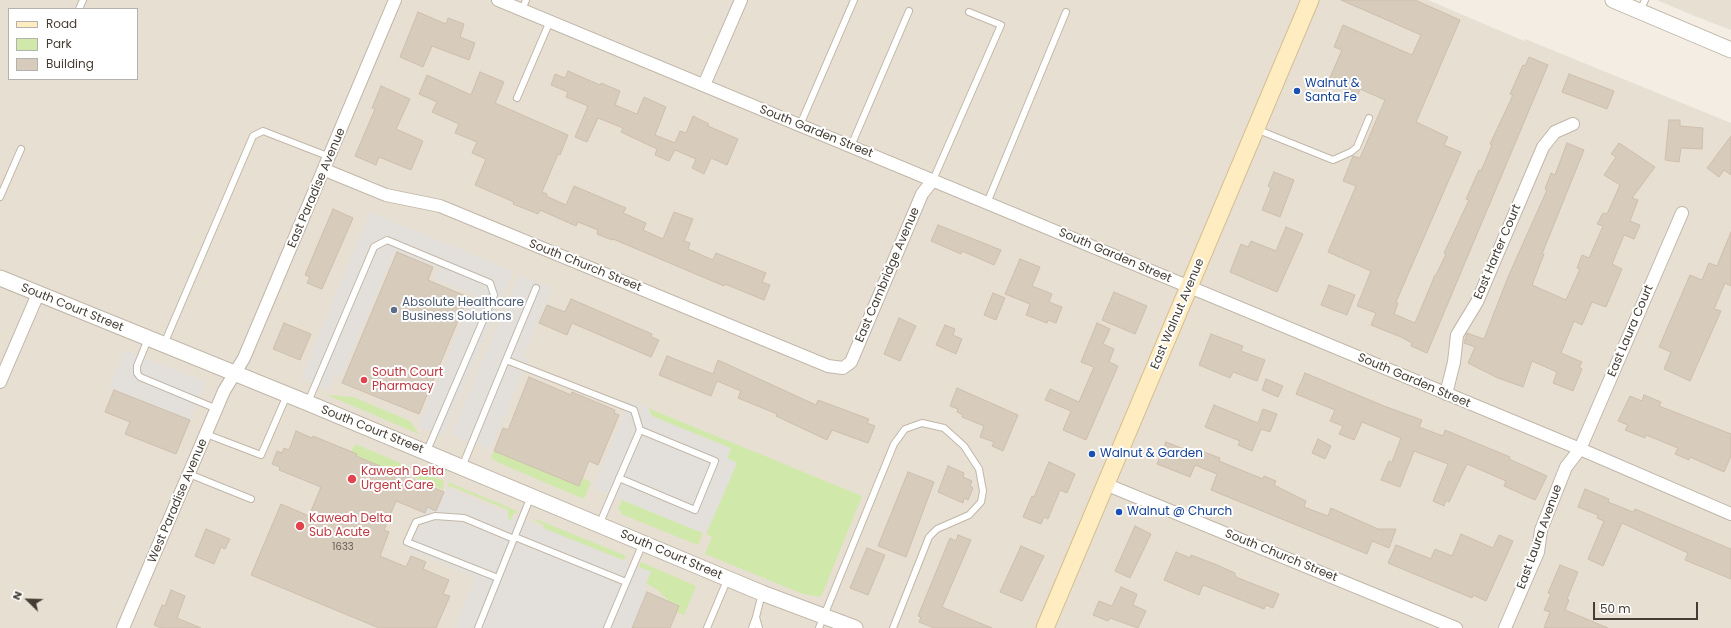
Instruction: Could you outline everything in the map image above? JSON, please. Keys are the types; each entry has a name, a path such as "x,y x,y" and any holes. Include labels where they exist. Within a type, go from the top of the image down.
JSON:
{"main road":[{"name":"East Walnut Avenue","path":"1045,628 1310,0"}],"street":[{"name":"East Paradise Avenue","path":"234,375 244,358 325,170 395,0"},
{"name":"South Garden Street","path":"498,0 524,5 550,21 1580,449 1731,514"},
{"path":"704,85 741,0"},
{"path":"1613,0 1642,6 1731,50"},
{"name":"East Harter Court","path":"1446,394 1454,362 1457,335 1477,302 1543,147 1555,132 1573,124"},
{"name":"South Church Street","path":"325,170 386,195 440,206 821,363 843,368"},
{"name":"East Cambridge Avenue","path":"843,368 851,362 922,194 932,180"},
{"name":"East Laura Court","path":"1580,449 1682,213"},
{"name":"South Court Street","path":"0,278 728,578 821,622 855,628"},
{"path":"0,382 38,294"},
{"name":"West Paradise Avenue","path":"124,628 224,391 234,375"},
{"name":"East Laura Avenue","path":"1505,628 1538,552 1541,530 1566,467 1580,449"},
{"name":"South Church Street","path":"1105,484 1456,628"}],"lane":[{"path":"800,125 854,0"},
{"path":"852,146 909,11"},
{"path":"932,180 1001,25 969,12"},
{"path":"987,203 1066,12"},
{"path":"517,98 550,21"},
{"path":"1256,129 1333,160 1351,152 1357,147 1369,118"},
{"path":"163,345 253,136 262,131 330,157"},
{"path":"0,197 21,149"},
{"path":"308,404 374,247 387,240 490,283 494,295 426,453"},
{"path":"462,468 536,288"},
{"path":"148,339 137,366 137,373 140,377 217,409"},
{"path":"506,360 634,410 640,430 599,525"},
{"path":"206,434 261,455 287,395"},
{"path":"821,622 894,444 905,429 922,423 944,428 964,446 979,469 983,491 981,502 969,515 937,529 929,537 893,628"},
{"path":"619,478 695,510 715,461 640,430"},
{"path":"189,474 251,499"},
{"path":"478,628 531,496"},
{"path":"498,578 407,542 416,522 436,516 464,518 626,582"},
{"path":"607,628 643,543"},
{"path":"707,628 728,578"},
{"path":"752,628 762,593"},
{"path":"756,617 759,628"}],"shaded area":[{"path":"0,0 1428,0 1524,41 1525,39 1731,123 1731,628 0,628"},
{"path":"1657,0 1731,0 1731,30 1692,15"},
{"path":"370,212 513,271 443,437 421,428 419,424 474,295 434,279 438,269 395,251 341,377 335,374 328,390 301,379"},
{"path":"519,275 552,288 523,356 529,359 490,450 451,434"},
{"path":"124,350 205,382 190,420 109,388"},
{"path":"630,401 648,408 652,416 731,449 727,458 737,463 706,534 593,488"},
{"path":"449,488 507,513 510,522 513,516 651,572 643,590 647,592 632,628 455,628 475,577 420,554 409,552 427,507 436,511 445,489"}],"green space":[{"path":"327,395 353,397 410,421 419,434"},
{"path":"648,408 862,496 821,597 803,594 705,554 712,537 706,534 736,463 727,458 731,448 651,416"},
{"path":"355,444 410,467 406,476 356,456 351,452"},
{"path":"494,451 579,486 582,478 591,482 584,499 499,463 491,458"},
{"path":"415,469 444,481 443,490 412,476"},
{"path":"448,482 517,511 517,514 514,513 510,522 508,521 508,510 451,486 449,488"},
{"path":"622,500 703,533 698,545 621,514 621,511 618,509"},
{"path":"536,519 626,556 623,560 543,528 544,525 535,521"},
{"path":"641,562 696,586 684,615 677,612 679,606 669,601 659,591 646,583 651,572 639,567"}],"building":[{"path":"1341,0 1415,0 1460,20 1416,122 1448,137 1444,145 1461,152 1396,302 1398,303 1394,314 1415,323 1435,275 1446,254 1444,253 1469,200 1466,199 1479,170 1481,171 1492,145 1490,144 1513,95 1510,94 1523,65 1525,66 1529,57 1548,65 1427,353 1411,346 1412,343 1401,337 1371,325 1376,313 1357,306 1371,271 1328,252 1356,186 1343,181 1353,156 1360,158 1385,100 1360,89 1358,95 1328,82 1342,50 1334,47 1343,25 1412,55 1421,35"},
{"path":"418,12 446,24 448,18 464,24 460,37 475,43 469,60 432,46 423,67 400,57"},
{"path":"568,71 600,85 601,83 620,91 615,105 637,114 644,97 666,107 655,135 675,143 680,131 686,133 693,116 709,124 708,126 738,139 727,165 711,158 704,174 692,168 696,159 675,150 669,161 655,155 657,149 621,132 623,128 598,118 587,142 575,137 588,106 566,97 568,92 551,85 555,74 565,78"},
{"path":"480,72 504,82 495,103 568,135 560,155 558,154 542,192 547,194 546,196 566,205 574,186 626,208 623,213 646,223 643,230 663,239 674,212 693,219 684,241 690,243 688,249 713,260 716,253 766,273 762,282 770,285 764,300 725,284 724,286 613,239 612,240 597,234 598,230 578,222 576,226 540,210 538,214 513,204 514,202 475,185 486,159 472,153 477,142 455,133 459,124 432,112 437,102 419,94 427,75 471,95"},
{"path":"1569,74 1614,91 1607,109 1562,92"},
{"path":"381,86 410,99 396,129 423,141 411,170 379,157 376,165 355,156 375,109 372,108"},
{"path":"1669,120 1680,120 1680,126 1703,128 1702,149 1681,148 1679,162 1665,160"},
{"path":"1731,136 1731,175 1724,170 1719,177 1707,168"},
{"path":"1567,143 1584,150 1542,254 1544,254 1532,285 1566,300 1580,269 1577,268 1582,255 1589,258 1603,226 1597,224 1603,213 1607,214 1620,185 1604,175 1616,157 1611,154 1619,143 1655,167 1632,198 1638,200 1630,221 1640,225 1634,239 1624,235 1612,264 1622,269 1606,307 1592,302 1582,325 1574,321 1561,353 1582,362 1579,367 1582,369 1573,391 1553,383 1557,372 1532,361 1523,387 1498,378 1468,363 1475,347 1464,343 1467,333 1484,339 1508,277 1547,190 1545,189 1551,173 1555,175"},
{"path":"1274,172 1294,180 1280,217 1262,210 1271,188 1268,186"},
{"path":"333,209 353,218 322,289 307,283 310,277 305,275"},
{"path":"938,225 1001,250 994,265 962,251 961,254 931,241"},
{"path":"1286,227 1303,234 1277,292 1230,272 1241,244 1248,247 1251,241 1276,251"},
{"path":"1731,232 1731,286 1725,283 1714,309 1721,311 1690,381 1664,369 1671,352 1659,347 1690,275 1702,280 1709,263 1717,266"},
{"path":"397,252 433,267 428,280 468,297 419,414 342,383"},
{"path":"1020,259 1040,267 1032,286 1052,294 1049,302 1062,307 1056,323 1048,320 1047,323 1026,315 1030,304 1005,294"},
{"path":"1329,285 1355,295 1347,315 1321,305"},
{"path":"1114,292 1147,306 1135,334 1102,320"},
{"path":"993,293 1005,298 996,320 984,315"},
{"path":"571,299 652,334 651,337 659,340 651,357 572,323 567,335 539,323 547,305 565,312"},
{"path":"899,318 916,326 900,361 884,354"},
{"path":"284,323 311,334 300,360 273,349"},
{"path":"1097,323 1110,329 1103,344 1114,349 1109,362 1118,366 1086,440 1063,430 1071,411 1045,400 1050,389 1079,402 1094,367 1081,362"},
{"path":"945,325 955,329 953,335 962,339 956,354 936,345"},
{"path":"1211,334 1243,346 1241,351 1265,360 1257,381 1233,372 1230,378 1199,365"},
{"path":"667,356 713,374 718,360 816,405 818,400 869,419 867,423 875,426 868,443 832,430 827,440 776,416 777,414 738,398 741,391 717,381 711,396 659,375"},
{"path":"1305,373 1422,420 1419,427 1443,436 1445,430 1510,457 1509,459 1547,476 1535,500 1504,486 1506,481 1467,464 1449,502 1446,500 1444,506 1433,501 1448,464 1414,451 1400,487 1381,480 1389,461 1392,462 1401,438 1362,422 1354,440 1339,434 1343,426 1330,421 1335,410 1296,394"},
{"path":"529,377 571,395 572,392 615,410 614,413 619,415 598,465 589,461 579,486 494,451 503,428 508,430"},
{"path":"1266,379 1283,386 1278,397 1262,390"},
{"path":"957,388 1018,415 1003,451 992,446 994,442 980,437 984,426 962,417 963,415 957,412 958,409 950,406"},
{"path":"114,390 190,420 176,454 125,434 130,422 105,412"},
{"path":"1644,395 1661,402 1659,406 1731,434 1731,456 1724,472 1690,457 1689,460 1675,454 1678,448 1646,435 1645,438 1625,430 1628,425 1618,421 1630,396 1642,401"},
{"path":"1214,405 1258,423 1263,409 1277,414 1270,432 1261,429 1252,451 1238,445 1240,441 1205,427"},
{"path":"296,431 312,438 313,436 357,454 356,456 444,492 436,511 427,507 425,513 396,501 384,530 389,532 380,556 406,567 411,556 426,562 423,569 449,580 443,594 450,596 436,628 379,628 251,575 281,504 309,516 321,487 279,470 280,467 272,464 277,451 282,453 284,448 289,450"},
{"path":"1318,439 1331,446 1325,459 1312,453"},
{"path":"1166,442 1194,453 1196,449 1220,458 1219,461 1263,479 1264,476 1276,481 1274,485 1306,501 1304,507 1328,516 1331,508 1378,529 1396,529 1389,548 1372,541 1367,554 1211,490 1217,474 1195,465 1190,477 1157,464"},
{"path":"1049,462 1075,474 1067,493 1060,490 1048,519 1044,517 1041,524 1023,517 1032,496 1034,497"},
{"path":"948,466 964,473 963,477 972,481 970,486 973,488 968,500 964,498 963,503 938,492"},
{"path":"908,472 934,482 906,557 878,546"},
{"path":"1585,489 1609,499 1608,502 1633,512 1635,509 1731,549 1731,579 1685,560 1688,553 1622,523 1603,566 1588,559 1604,521 1597,518 1598,515 1578,507"},
{"path":"1135,526 1151,534 1130,578 1115,571"},
{"path":"206,529 230,539 225,549 221,547 214,564 195,556"},
{"path":"1461,534 1493,548 1499,535 1513,541 1486,601 1473,595 1472,598 1388,563 1396,545 1431,559 1435,549 1452,556"},
{"path":"958,535 971,540 942,607 992,628 934,628 919,622 921,617 918,616 950,538 956,541"},
{"path":"1021,546 1044,556 1022,601 1000,592"},
{"path":"867,548 885,555 868,595 850,588"},
{"path":"1176,552 1190,558 1191,555 1217,565 1235,573 1238,578 1279,594 1273,608 1266,605 1264,609 1203,585 1199,595 1164,580"},
{"path":"1560,565 1578,572 1567,599 1569,600 1565,610 1608,628 1544,628 1550,612 1544,610 1551,594 1548,593"},
{"path":"1121,587 1137,594 1133,605 1146,611 1138,628 1110,618 1108,621 1093,615 1099,601 1112,606"},
{"path":"171,590 185,596 177,618 201,628 161,628 154,625 162,605 165,606"},
{"path":"647,592 679,606 670,628 632,628"}],"place":[{"name":"Walnut & Santa Fe","path":"1297,91"},
{"name":"Absolute Healthcare Business Solutions","path":"394,310"},
{"name":"South Court Pharmacy","path":"364,380"},
{"name":"Walnut & Garden","path":"1092,454"},
{"name":"Kaweah Delta Urgent Care","path":"352,479"},
{"name":"Walnut @ Church","path":"1119,512"},
{"name":"Kaweah Delta Sub Acute","path":"300,526"}]}
